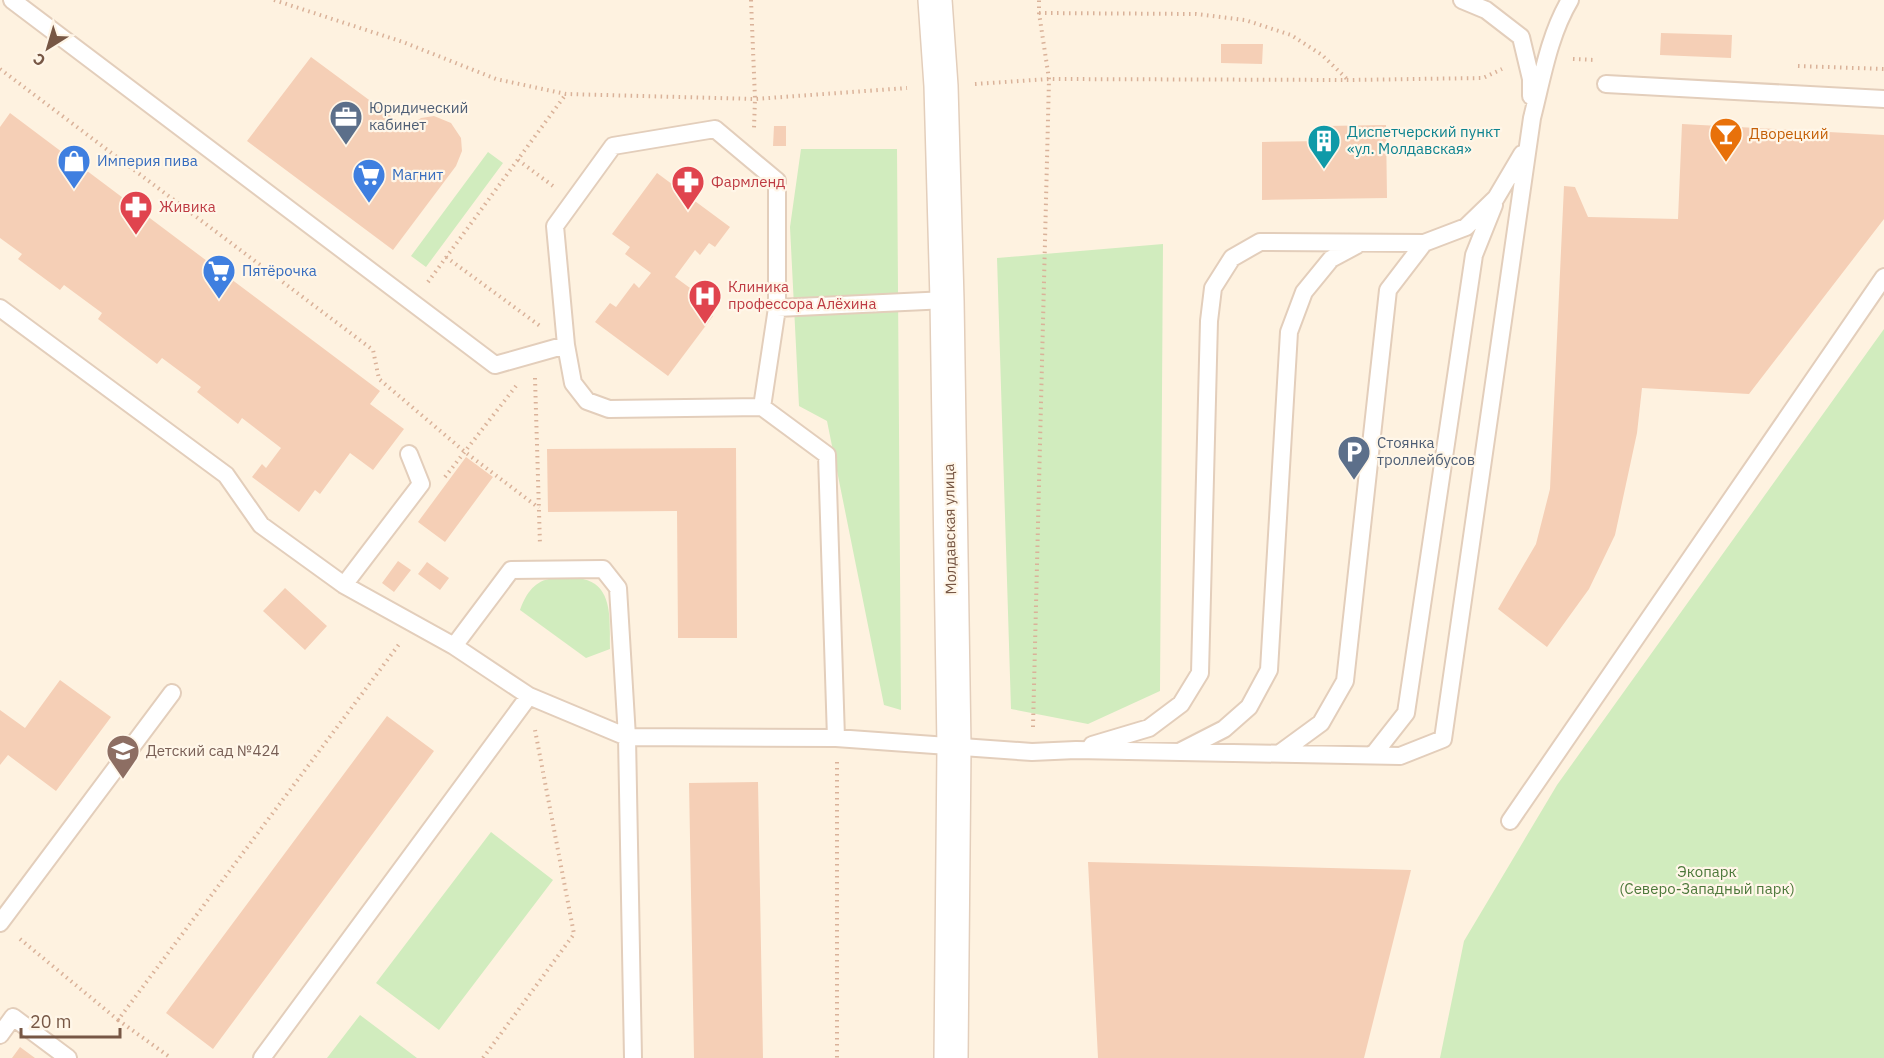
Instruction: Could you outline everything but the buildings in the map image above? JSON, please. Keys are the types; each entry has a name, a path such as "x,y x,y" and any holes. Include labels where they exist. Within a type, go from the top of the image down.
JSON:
{"street":[{"name":"Молдавская улица","path":"935,0 941,86 947,300 954,747 951,1058"}],"lane":[{"path":"12,0 495,365 538,358 566,345"},
{"path":"0,308 226,476 261,525 344,585 454,646 529,696 627,737 837,738 1032,752 1076,750 1400,756 1443,739 1532,118 1531,79 1521,36 1486,10 1462,0"},
{"path":"1373,755 1406,713 1474,255 1496,198 1521,157 1547,59 1564,10 1570,0"},
{"path":"1606,84 1884,99"},
{"path":"762,407 777,308 777,181 715,129 613,146 555,226 566,345 573,382 587,401 609,410 762,407 827,455 837,738"},
{"path":"1076,750 1149,728 1181,704 1200,673 1209,321 1213,288 1232,258 1260,242 1424,243 1466,227 1496,198"},
{"path":"1178,752 1224,729 1249,707 1269,670 1289,332 1304,292 1331,259 1361,243"},
{"path":"1280,753 1321,723 1345,681 1388,290 1424,243"},
{"path":"1510,821 1884,277"},
{"path":"777,308 947,300"},
{"path":"344,585 421,484 409,454"},
{"path":"454,646 511,570 603,569 618,588 627,737 633,1058"},
{"path":"0,923 172,693"},
{"path":"262,1058 529,696"},
{"path":"0,1035 13,1017 68,1058"}],"path":[{"path":"274,0 403,42 496,79 566,94 755,99 1049,79 1483,78 1526,59"},
{"path":"751,0 755,99 753,160"},
{"path":"1032,752 1049,79 1039,0"},
{"path":"1039,13 1196,14 1245,20 1291,35 1322,55 1349,80"},
{"path":"1547,59 1605,60"},
{"path":"1791,66 1884,69"},
{"path":"0,69 373,350 379,379 465,453 538,508"},
{"path":"412,302 566,94"},
{"path":"518,160 573,201"},
{"path":"446,257 566,345"},
{"path":"421,484 443,480 538,358"},
{"path":"538,358 538,508 541,570"},
{"path":"118,1020 415,624"},
{"path":"483,1058 574,934 529,696"},
{"path":"837,738 837,1058"},
{"path":"0,923 118,1020 171,1058"}],"green space":[{"path":"801,149 897,149 901,710 884,705 827,421 799,406 790,227"},
{"path":"488,152 503,163 426,267 411,256"},
{"path":"1163,244 1160,691 1088,724 1011,709 997,258"},
{"name":"Экопарк (Северо-Западный парк)","path":"1884,329 1884,1058 1440,1058 1464,941 1557,785"},
{"path":"549,579 583,579 601,589 608,607 610,649 586,658 520,610 530,590 538,583"},
{"path":"491,832 553,880 439,1030 376,983"},
{"path":"360,1015 417,1058 327,1058"}],"place":[{"name":"Юридический кабинет","path":"346,146"},
{"name":"Дворецкий","path":"1726,163"},
{"name":"Диспетчерский пункт «ул. Молдавская»","path":"1324,170"},
{"name":"Империя пива","path":"74,190"},
{"name":"Магнит","path":"369,204"},
{"name":"Фармленд","path":"688,211"},
{"name":"Живика","path":"136,236"},
{"name":"Пятёрочка","path":"219,300"},
{"name":"Клиника профессора Алёхина","path":"705,325"},
{"name":"Стоянка троллейбусов","path":"1354,481"},
{"name":"Детский сад №424","path":"123,780"}]}
